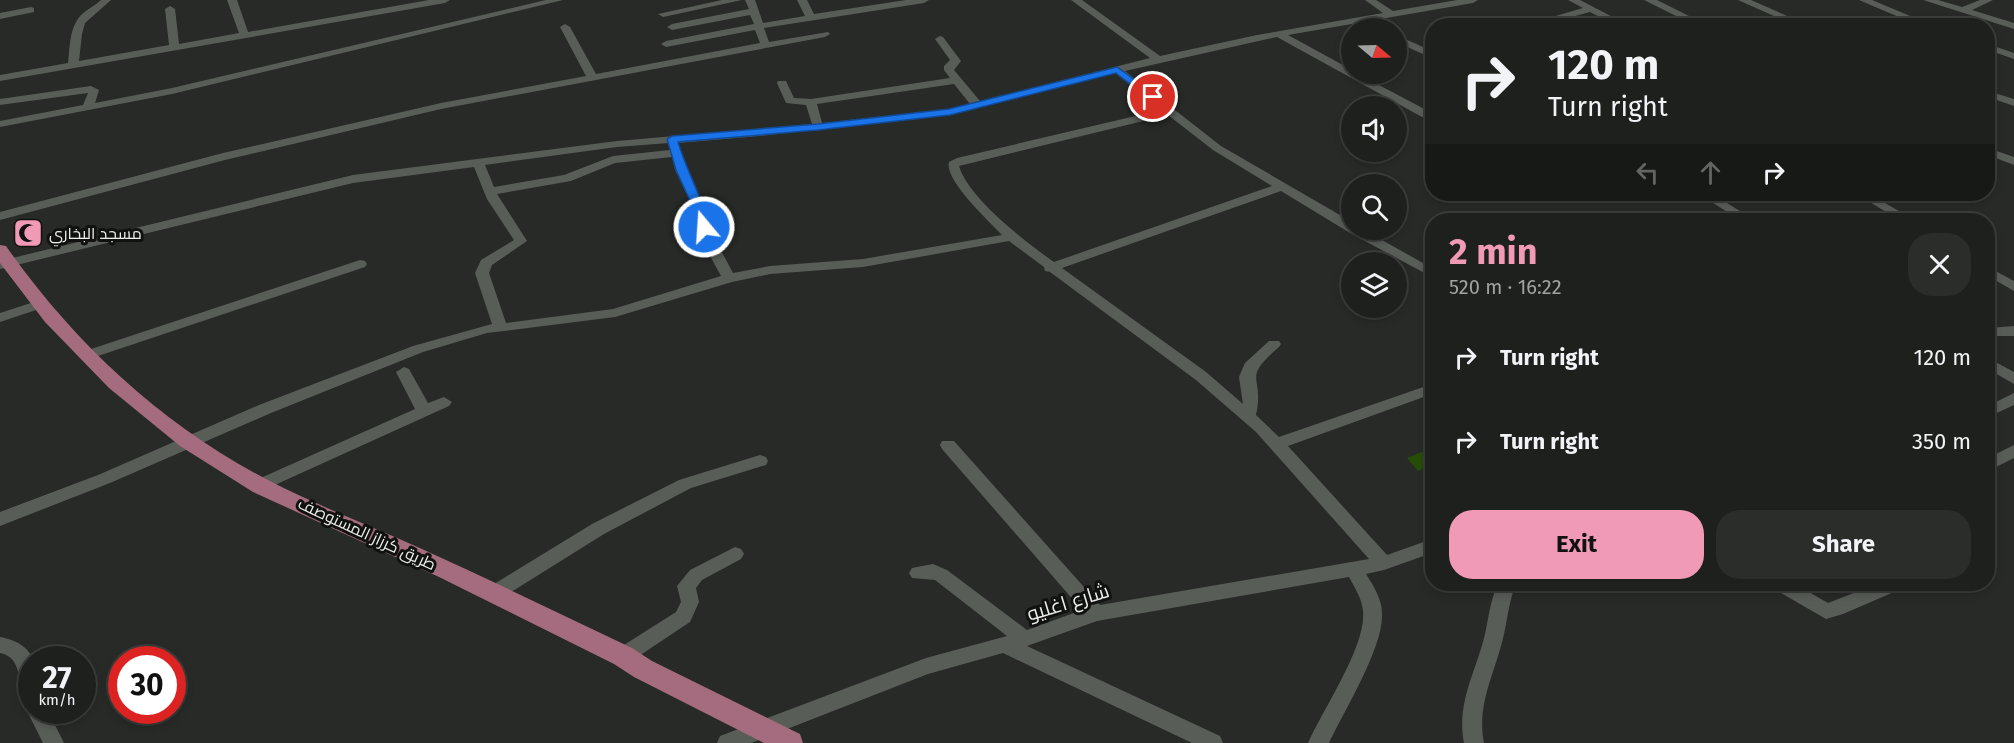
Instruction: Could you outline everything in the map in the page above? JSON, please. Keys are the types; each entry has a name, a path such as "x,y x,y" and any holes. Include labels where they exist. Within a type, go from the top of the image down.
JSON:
{"main road":[{"name":"طريق كرزاز المستوصف","path":"3,259 40,304 120,389 189,441 260,485 425,560 623,656 643,669 790,743"}],"street":[{"path":"73,65 80,23 102,6 106,0"},
{"path":"232,0 244,35"},
{"path":"0,78 445,0"},
{"path":"0,124 172,91 558,0"},
{"path":"663,14 737,0"},
{"path":"750,0 765,45"},
{"path":"802,0 811,18"},
{"path":"666,44 759,26 924,0"},
{"path":"1076,0 1158,59"},
{"path":"1370,0 1392,15"},
{"path":"1378,18 1473,0"},
{"path":"1573,0 1610,18"},
{"path":"1649,0 1688,18"},
{"path":"1743,0 1787,18"},
{"path":"1864,0 1910,18"},
{"path":"1928,0 1989,18"},
{"path":"1964,10 1988,0"},
{"path":"170,9 174,48"},
{"path":"1556,18 1591,9"},
{"path":"0,16 31,10"},
{"path":"672,27 755,11"},
{"path":"1995,20 2014,26"},
{"path":"3,259 312,188 379,175 617,144 818,127 950,112 1158,59 1278,34 1341,24"},
{"path":"565,27 592,77"},
{"path":"0,216 224,157 385,119 592,77 825,34"},
{"path":"1278,34 1425,114"},
{"path":"940,39 956,59 956,63 949,66 949,70 978,105"},
{"path":"1407,43 1425,52"},
{"path":"1995,49 2014,56"},
{"path":"1117,70 1217,148 1341,222"},
{"path":"782,82 790,101 811,102 957,80"},
{"path":"0,102 91,89 94,90 88,107"},
{"path":"1995,96 2014,103"},
{"path":"811,102 818,127"},
{"path":"1171,111 957,162 952,165 952,170 1011,237 1201,376 1248,417 1276,444 1384,563"},
{"path":"672,139 681,170 699,207 710,243 729,278"},
{"path":"490,191 567,178 613,160 676,153"},
{"path":"1995,154 2014,161"},
{"path":"478,163 490,191 520,241 486,263 482,273 500,327"},
{"path":"1050,267 1281,187"},
{"path":"1717,201 1736,213"},
{"path":"1874,201 1896,213"},
{"path":"0,519 104,479 189,441 418,349 486,329 615,313 729,278 786,268 863,263 1011,237"},
{"path":"1373,240 1425,269"},
{"path":"87,355 360,264"},
{"path":"1995,275 2014,287"},
{"path":"0,318 40,304"},
{"path":"1995,332 2014,331"},
{"path":"1248,417 1252,399 1247,377 1252,363 1274,344"},
{"path":"1995,367 2014,379"},
{"path":"404,372 424,411"},
{"path":"1276,444 1425,391"},
{"path":"1995,408 2014,398"},
{"path":"260,485 444,402"},
{"path":"948,446 1096,613"},
{"path":"1995,461 2014,451"},
{"path":"494,594 598,529 685,484 760,461"},
{"name":"شارع اغليو","path":"727,743 926,666 1025,639 1096,613 1354,569 1384,563 1425,548"},
{"path":"623,656 683,616 690,602 686,586 696,575 735,554"},
{"path":"1318,743 1367,641 1373,614 1368,596 1354,569"},
{"path":"918,573 933,571 941,575 1025,639"},
{"path":"1474,743 1471,733 1472,700 1495,633 1498,602 1504,591"},
{"path":"1792,591 1826,611 1877,591"},
{"path":"1002,644 1213,743"},
{"path":"0,645 13,647 18,651"},
{"path":"44,724 54,743"}],"building":[{"path":"1425,451 1425,468 1418,471 1407,458"}],"place":[{"name":"مسجد البخاري","path":"28,233"}],"route":[{"path":"704,227 699,207 681,170 672,139 759,133 950,112 1117,70 1153,97"}]}
